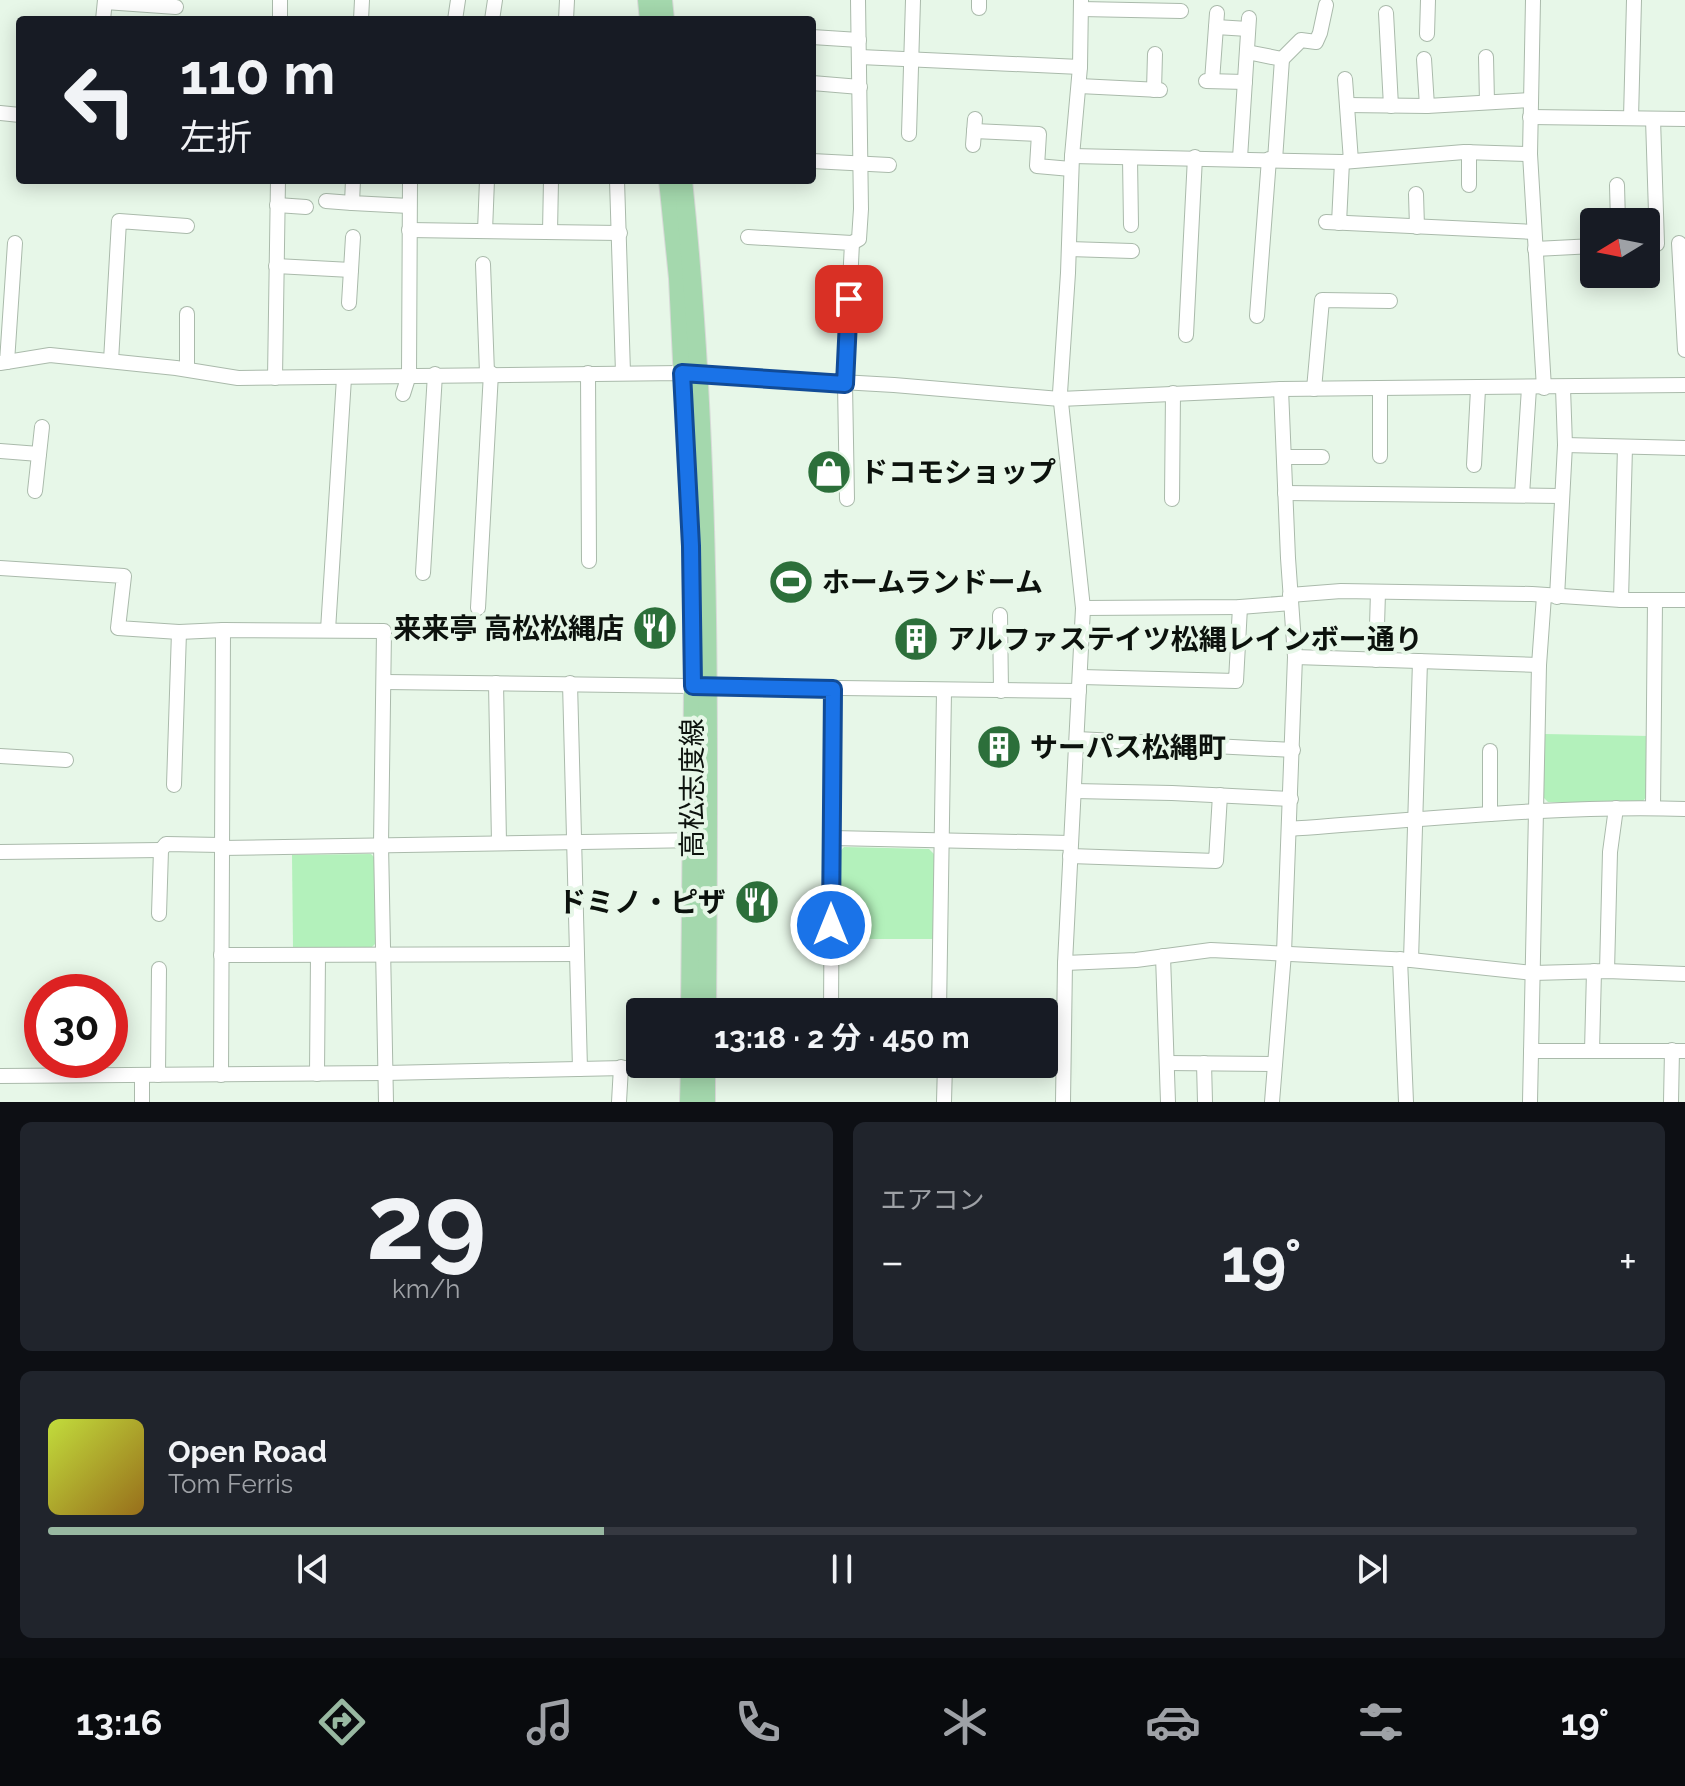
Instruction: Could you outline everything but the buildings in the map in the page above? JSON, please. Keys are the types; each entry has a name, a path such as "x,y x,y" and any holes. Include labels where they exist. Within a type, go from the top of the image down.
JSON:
{"main road":[{"name":"高松志度線","path":"668,184 690,374"},
{"name":"高松志度線","path":"683,184 701,687 700,840 706,998"},
{"name":"高松志度線","path":"691,998 700,840"},
{"path":"689,1102 695,1078"},
{"path":"701,1078 706,1102"}],"street":[{"path":"748,237 852,243 859,239 858,0"},
{"path":"909,134 913,0"},
{"path":"1427,34 1428,0"},
{"path":"1522,495 1537,388 1530,154 1533,0"},
{"path":"1631,118 1634,0"},
{"path":"105,1 176,7"},
{"path":"1063,1102 1065,963 1083,608 1060,399 1081,5 1181,11"},
{"path":"1257,316 1282,59 1301,40 1316,42 1326,5"},
{"path":"1386,13 1391,106"},
{"path":"1240,158 1247,52 1248,23 1217,20 1207,81 1245,82"},
{"path":"816,37 859,40"},
{"path":"1247,52 1282,59"},
{"path":"1079,86 1157,90 1155,54"},
{"path":"860,57 1080,67"},
{"path":"1486,57 1487,102"},
{"path":"1424,59 1427,106"},
{"path":"1345,79 1346,161 1333,222 1534,232"},
{"path":"816,83 860,87"},
{"path":"1347,105 1427,106 1531,100"},
{"path":"1530,117 1685,119"},
{"path":"1652,208 1653,119"},
{"path":"974,132 1039,134 1037,166 1130,158 1346,161 1469,152 1530,154"},
{"path":"1469,152 1469,185"},
{"path":"1186,335 1195,157"},
{"path":"1130,158 1131,225"},
{"path":"816,161 889,165"},
{"path":"275,378 278,184"},
{"path":"352,203 353,184"},
{"path":"403,394 409,375 410,184"},
{"path":"485,231 487,184"},
{"path":"550,232 551,184"},
{"path":"617,184 623,373"},
{"path":"1617,185 1618,208"},
{"path":"1416,194 1417,227"},
{"path":"326,201 409,206"},
{"path":"277,205 306,207"},
{"path":"111,361 119,221 187,226"},
{"path":"409,230 620,233"},
{"path":"349,303 353,237"},
{"path":"1660,243 1682,242 1685,350"},
{"path":"15,243 3,362 50,355 187,369 238,378 489,373 690,374 894,385 1060,399 1281,389 1685,385"},
{"path":"847,499 845,384 852,243"},
{"path":"1535,249 1580,247"},
{"path":"1069,249 1132,251"},
{"path":"478,608 489,373 483,264"},
{"path":"276,266 351,270"},
{"path":"1314,389 1322,300 1390,301"},
{"path":"187,314 187,369"},
{"path":"588,373 589,561"},
{"path":"423,573 435,374"},
{"path":"328,630 344,378"},
{"path":"1530,1102 1539,665 1550,596 1565,445 1563,388"},
{"path":"1272,1102 1284,953 1295,657 1281,389"},
{"path":"1474,465 1478,389"},
{"path":"1380,390 1380,456"},
{"path":"1172,499 1173,393"},
{"path":"35,491 42,427"},
{"path":"1565,445 1685,448"},
{"path":"1621,600 1625,447"},
{"path":"0,451 39,454"},
{"path":"1284,457 1322,457"},
{"path":"1285,493 1560,496"},
{"path":"0,568 124,576 118,628 179,632 384,631 381,844 386,1102"},
{"path":"1083,608 1240,607 1341,591 1685,600"},
{"path":"1376,660 1378,592"},
{"path":"1653,808 1655,601"},
{"path":"385,682 1001,691 1080,684 1236,681 1240,607"},
{"path":"1000,615 1001,691"},
{"path":"221,1075 223,630"},
{"path":"174,785 179,632"},
{"path":"1295,657 1539,665"},
{"path":"1406,1102 1406,959 1420,661"},
{"path":"496,683 499,842"},
{"path":"570,683 580,1069"},
{"path":"831,998 833,689"},
{"path":"939,998 944,691"},
{"path":"1077,739 1293,750"},
{"path":"1490,751 1490,814"},
{"path":"0,756 66,760"},
{"path":"1074,791 1291,799"},
{"path":"832,838 942,840 1216,861 1220,795"},
{"path":"1592,1051 1616,808"},
{"path":"1289,829 1490,814 1616,808 1685,809"},
{"path":"159,914 161,850 166,844 221,847 700,840"},
{"path":"0,852 161,850"},
{"path":"1065,963 1136,960 1211,950 1406,959 1533,973 1600,971 1685,974"},
{"path":"221,955 576,954"},
{"path":"317,1074 318,955"},
{"path":"1163,956 1168,1102"},
{"path":"158,1075 159,969"},
{"path":"1531,1051 1678,1051 1671,1102"},
{"path":"1167,1063 1275,1064"},
{"path":"1204,1063 1205,1102"},
{"path":"619,1102 621,1067"},
{"path":"0,1076 317,1074 626,1067"},
{"path":"142,1075 142,1102"},
{"path":"944,1102 945,1078"}],"green space":[{"path":"1545,734 1649,736 1646,797 1641,804 1548,802 1543,797"},
{"path":"844,847 929,849 934,854 934,939 839,939 839,853"},
{"path":"371,854 376,859 377,942 371,948 293,949 292,855"}],"place":[{"name":"ドコモショップ","path":"829,472"},
{"name":"ホームランドーム","path":"791,582"},
{"name":"来来亭 高松松縄店","path":"655,628"},
{"name":"アルファステイツ松縄レインボー通り","path":"916,639"},
{"name":"サーパス松縄町","path":"999,747"},
{"name":"ドミノ・ピザ","path":"757,902"}],"route":[{"path":"831,925 833,689 693,686 691,546 682,373 845,384 849,299"}]}
